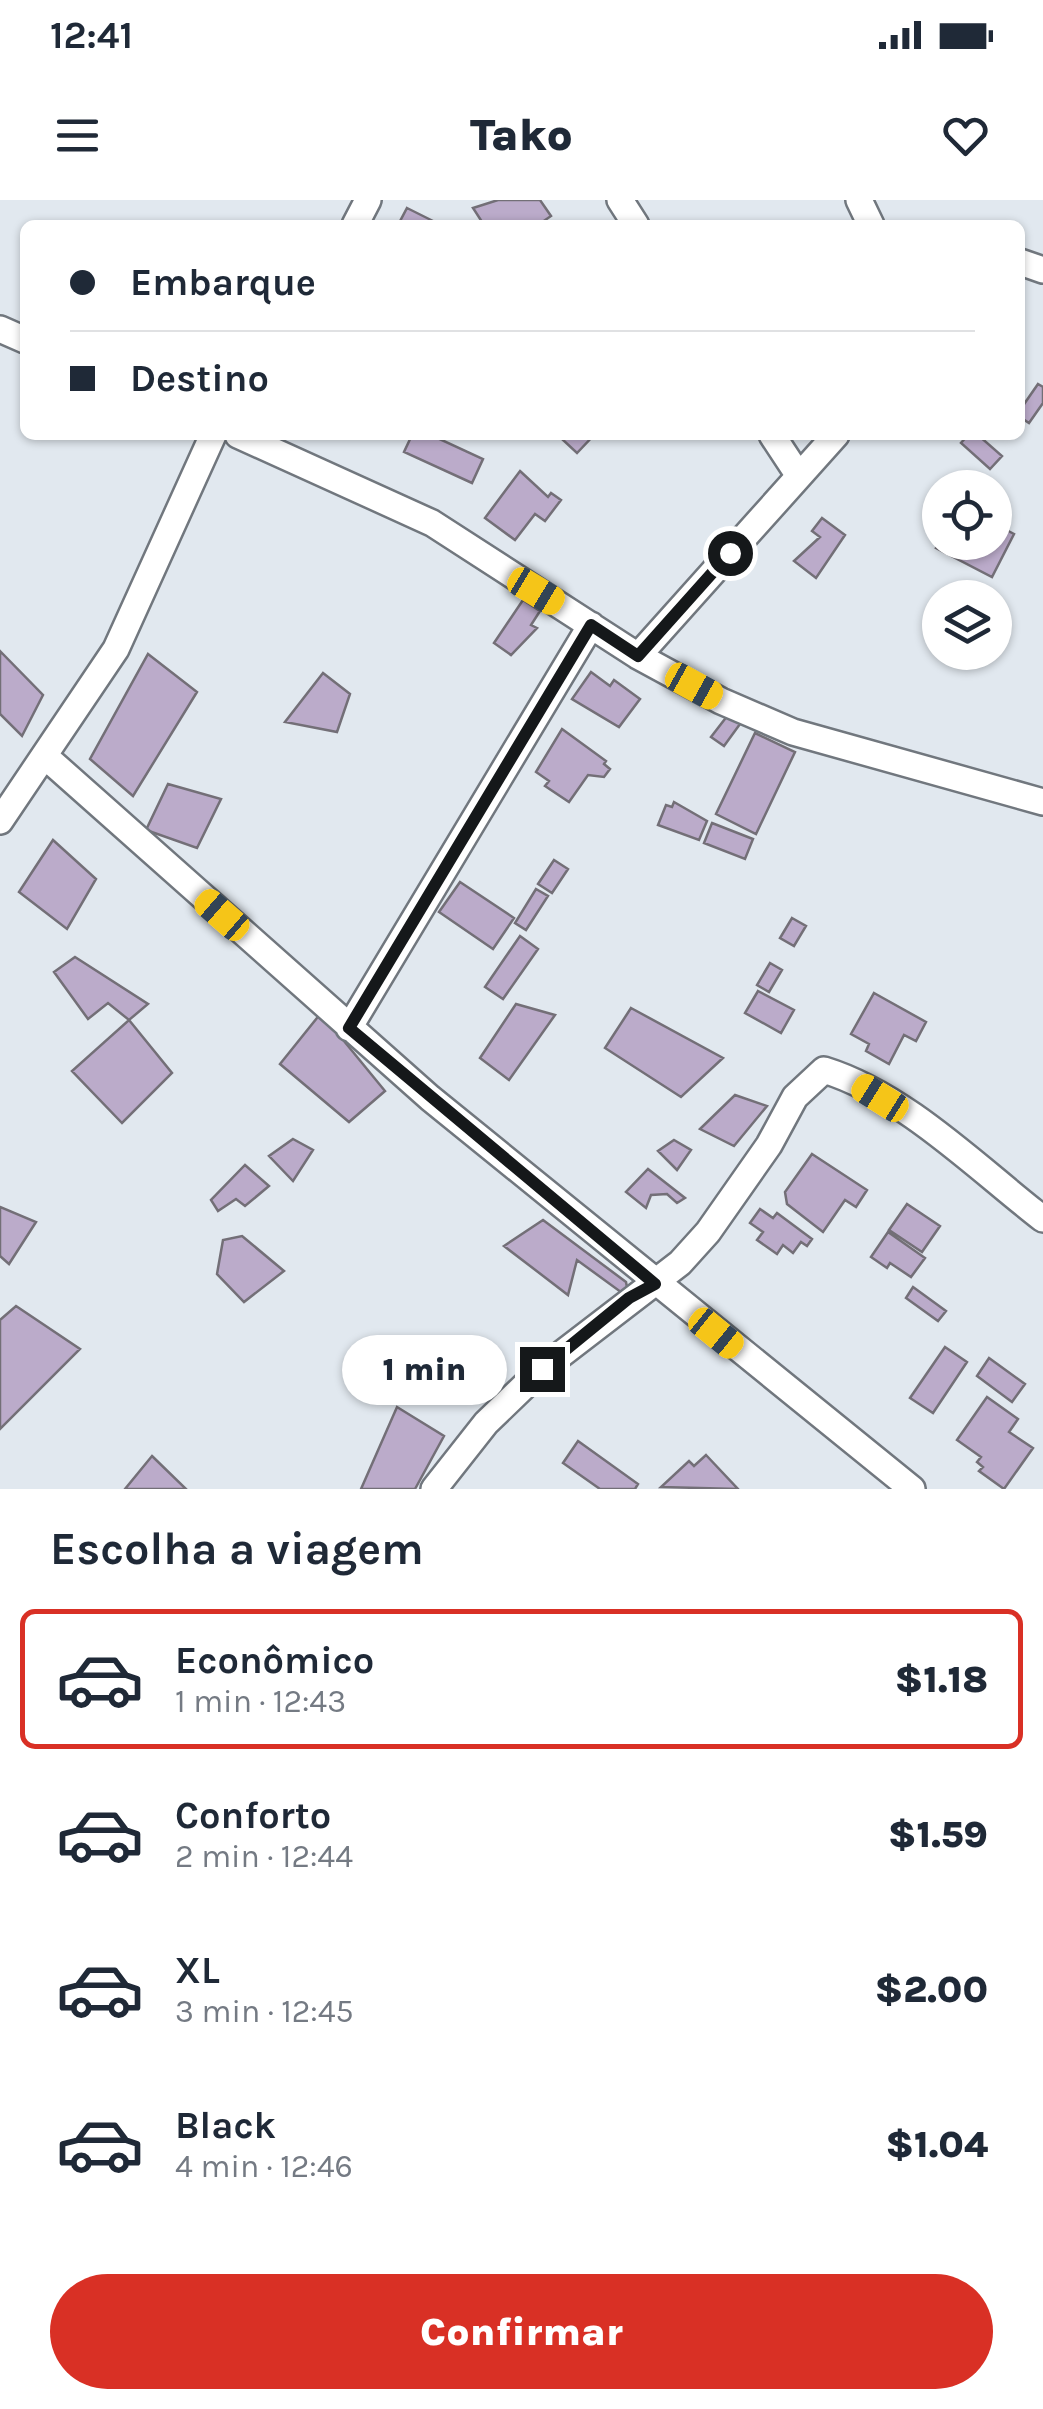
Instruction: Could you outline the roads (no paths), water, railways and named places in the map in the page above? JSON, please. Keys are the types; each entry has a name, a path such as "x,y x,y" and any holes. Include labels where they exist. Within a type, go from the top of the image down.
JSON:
{"street":[{"path":"0,821 116,649 211,440"},
{"path":"249,440 432,523 638,656 721,702 793,732 1043,802"},
{"path":"775,440 799,476"},
{"path":"638,656 831,440"},
{"path":"349,1028 591,625"},
{"path":"46,758 349,1028 655,1284 912,1489"},
{"path":"434,1489 486,1424 542,1369 629,1298 655,1284 708,1232 770,1146 795,1097 824,1070 848,1078 911,1117 1043,1219"}]}
